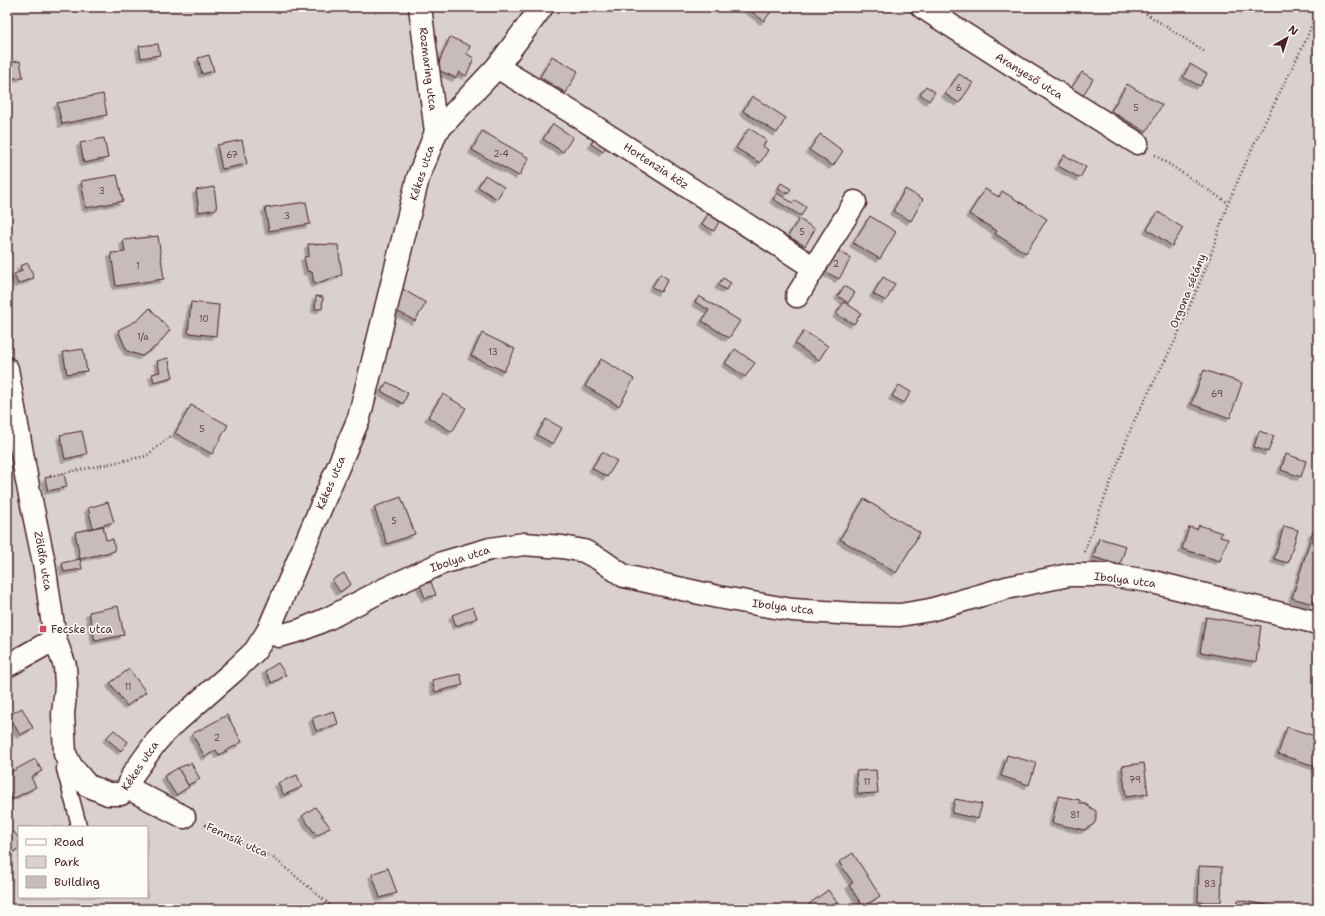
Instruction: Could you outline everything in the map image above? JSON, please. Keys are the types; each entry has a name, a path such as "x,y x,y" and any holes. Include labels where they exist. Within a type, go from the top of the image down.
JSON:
{"street":[{"name":"Rozmaring utca","path":"420,7 436,132"},
{"name":"Kékes utca","path":"65,754 71,766 87,785 108,794 121,794 128,788 132,774 156,742 169,728 255,651 268,632 359,418 418,178 436,132 497,67 542,7"},
{"name":"Aranyeső utca","path":"922,7 1137,144"},
{"name":"Hortenzia köz","path":"497,67 578,116 814,268"},
{"path":"797,296 855,202"},
{"name":"Zöldfa utca","path":"7,369 27,481 44,563 55,639 65,666 66,686 63,714 65,754"},
{"name":"Ibolya utca","path":"268,632 279,636 301,630 442,563 490,549 524,544 562,547 584,551 601,560 624,576 642,581 792,610 900,615 930,610 1006,588 1069,575 1108,575 1149,581 1318,623"},
{"path":"7,666 55,639"},
{"path":"128,788 184,816"}],"lane":[{"path":"65,754 64,769 79,825 78,826"}],"path":[{"path":"1136,7 1205,52"},
{"name":"Orgona sétány","path":"1069,575 1079,566 1134,421 1176,339 1208,263 1228,203 1255,142 1306,40 1318,9"},
{"path":"1137,144 1228,203"},
{"path":"27,481 146,456 172,435"},
{"name":"Fennsík utca","path":"184,816 237,839 275,859 335,909"}],"green space":[{"path":"7,7 1318,7 1318,909 7,909"}],"building":[{"path":"745,7 770,7 773,9 764,21"},
{"path":"450,37 470,46 467,54 474,58 466,76 459,72 456,78 436,69"},
{"path":"158,44 160,55 141,58 139,46"},
{"path":"209,55 214,71 202,74 198,58"},
{"path":"552,56 578,71 566,93 540,77"},
{"path":"20,61 23,77 7,79 7,63"},
{"path":"1190,64 1207,74 1200,86 1183,77"},
{"path":"1082,72 1093,79 1082,97 1070,90"},
{"path":"959,74 973,83 959,103 945,94"},
{"path":"1127,84 1162,105 1146,132 1111,111"},
{"path":"926,86 935,92 929,101 920,94"},
{"path":"103,94 107,115 62,124 57,103"},
{"path":"752,96 786,118 777,133 743,111"},
{"path":"553,124 573,137 563,152 543,139"},
{"path":"749,128 767,140 763,146 768,150 760,163 736,148"},
{"path":"482,131 529,158 519,176 472,150"},
{"path":"820,134 843,151 833,166 809,150"},
{"path":"596,136 608,143 603,152 591,144"},
{"path":"104,138 108,158 84,163 80,143"},
{"path":"242,140 247,164 222,169 217,145"},
{"path":"1064,155 1086,167 1080,178 1058,166"},
{"path":"117,175 123,201 86,208 81,181"},
{"path":"485,175 504,187 497,199 478,187"},
{"path":"781,183 791,189 788,194 778,188"},
{"path":"214,187 217,209 199,212 196,190"},
{"path":"905,189 923,199 911,221 893,211"},
{"path":"985,189 999,197 1002,191 1047,219 1026,253 995,234 997,231 969,214"},
{"path":"777,193 793,203 795,200 806,207 801,216 773,199"},
{"path":"306,202 310,224 269,231 265,208"},
{"path":"1158,212 1183,228 1172,246 1147,229"},
{"path":"708,214 720,220 714,231 702,224"},
{"path":"870,216 896,232 880,259 853,243"},
{"path":"799,219 815,229 805,246 788,236"},
{"path":"158,236 164,279 116,286 111,253 125,252 123,240"},
{"path":"308,244 338,245 342,275 314,284 312,272 307,271 304,257 309,256"},
{"path":"833,248 851,258 839,279 822,270"},
{"path":"28,263 34,278 18,284 14,274 22,271 20,266"},
{"path":"660,274 668,279 661,292 652,287"},
{"path":"883,277 895,284 886,301 873,294"},
{"path":"723,278 731,283 726,290 718,285"},
{"path":"844,286 855,293 848,303 838,296"},
{"path":"401,288 426,303 415,321 395,310"},
{"path":"316,296 323,297 322,309 315,309"},
{"path":"699,296 740,321 729,338 702,321 709,310 695,302"},
{"path":"191,302 219,305 216,336 188,333"},
{"path":"844,302 861,313 854,324 836,314"},
{"path":"150,308 170,330 158,345 142,356 127,351 118,330 138,320"},
{"path":"804,331 828,346 819,360 795,344"},
{"path":"482,333 515,349 504,371 471,356"},
{"path":"83,349 87,371 67,374 63,352"},
{"path":"735,349 755,363 745,377 725,363"},
{"path":"168,358 173,377 154,382 152,374 160,372 157,361"},
{"path":"601,359 634,379 619,406 585,386"},
{"path":"1204,370 1242,383 1230,418 1191,404"},
{"path":"387,382 408,393 403,404 381,391"},
{"path":"899,385 911,392 904,403 892,396"},
{"path":"443,394 466,408 452,432 428,417"},
{"path":"191,405 228,425 212,454 175,433"},
{"path":"546,419 562,428 553,444 537,435"},
{"path":"82,431 87,454 65,459 60,435"},
{"path":"1259,431 1274,436 1268,452 1254,447"},
{"path":"602,452 617,461 607,477 592,468"},
{"path":"1286,454 1306,461 1301,477 1281,470"},
{"path":"64,474 67,487 48,491 45,478"},
{"path":"401,497 415,534 387,544 374,507"},
{"path":"864,499 920,533 896,573 840,539"},
{"path":"108,502 114,522 93,528 88,508"},
{"path":"1199,525 1222,533 1220,537 1228,539 1220,561 1182,549 1189,527 1197,529"},
{"path":"103,526 106,540 113,539 115,551 80,559 75,532"},
{"path":"1284,526 1298,530 1288,563 1274,559"},
{"path":"1313,531 1318,532 1318,601 1314,600 1313,604 1292,598"},
{"path":"1099,538 1126,546 1120,565 1093,557"},
{"path":"80,559 82,569 64,572 62,563"},
{"path":"344,573 351,584 340,592 332,580"},
{"path":"431,582 436,595 425,598 420,585"},
{"path":"118,606 124,635 95,641 89,612"},
{"path":"473,607 477,618 456,626 452,615"},
{"path":"1206,617 1261,626 1256,662 1200,652"},
{"path":"278,663 286,675 272,683 265,671"},
{"path":"129,669 146,692 127,706 110,683"},
{"path":"460,674 463,685 435,692 432,680"},
{"path":"22,708 33,728 20,735 9,715"},
{"path":"334,711 338,724 316,731 312,718"},
{"path":"227,715 242,742 219,755 216,750 205,757 192,734"},
{"path":"1287,727 1318,737 1318,767 1278,754"},
{"path":"114,730 128,742 121,751 106,738"},
{"path":"1007,755 1036,763 1029,785 1001,776"},
{"path":"35,759 42,771 31,777 36,787 13,799 7,787 7,774"},
{"path":"191,763 200,779 188,785 178,768"},
{"path":"1144,763 1148,794 1126,797 1122,766"},
{"path":"178,768 189,787 176,795 164,776"},
{"path":"876,770 878,793 858,794 856,771"},
{"path":"297,775 302,787 284,795 278,783"},
{"path":"1058,796 1080,800 1080,803 1085,804 1096,811 1096,819 1094,824 1084,830 1052,823"},
{"path":"955,799 982,804 978,819 952,813"},
{"path":"315,807 330,827 317,836 302,816"},
{"path":"14,832 18,838 18,849 7,856 7,836"},
{"path":"853,853 880,896 863,907 849,885 853,883 839,862"},
{"path":"1199,866 1222,867 1221,902 1198,902"},
{"path":"388,868 397,893 380,898 372,874"},
{"path":"828,890 842,909 813,909 809,904"},
{"path":"1238,900 1267,905 1266,909 1236,909"}],"place":[{"name":"Fecske utca","path":"43,629"}]}
